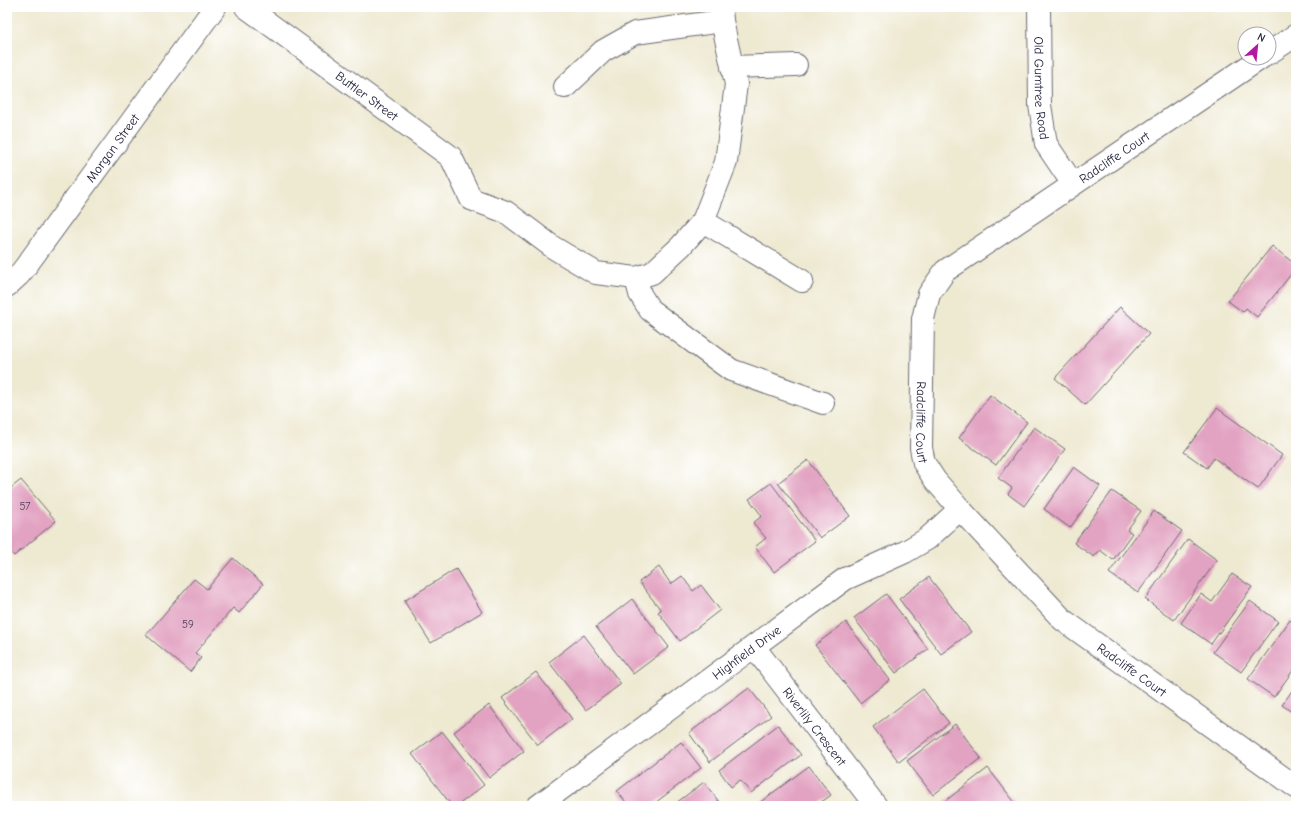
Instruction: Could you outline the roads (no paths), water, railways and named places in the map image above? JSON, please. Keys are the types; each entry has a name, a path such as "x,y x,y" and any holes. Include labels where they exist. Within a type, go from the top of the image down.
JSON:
{"street":[{"name":"Morgan Street","path":"7,286 26,266 215,7"},
{"name":"Buttler Street","path":"246,7 451,157 471,199 506,212 554,248 596,273 636,278"},
{"name":"Old Gumtree Road","path":"1039,7 1040,104 1046,144 1073,184"},
{"path":"565,87 603,51 635,33 721,14 736,84 726,162 703,221 681,246 652,273 636,278 640,294 650,310 731,370 823,403"},
{"path":"1277,48 1296,35"},
{"path":"732,67 796,66"},
{"name":"Radcliffe Court","path":"1249,66 945,271 929,294 923,319 921,448 924,463 935,480 1062,620 1296,787"},
{"path":"703,221 802,281"},
{"name":"Highfield Drive","path":"551,802 845,579 905,552 927,539 960,509"},
{"name":"Riverlily Crescent","path":"754,647 876,806"}]}
